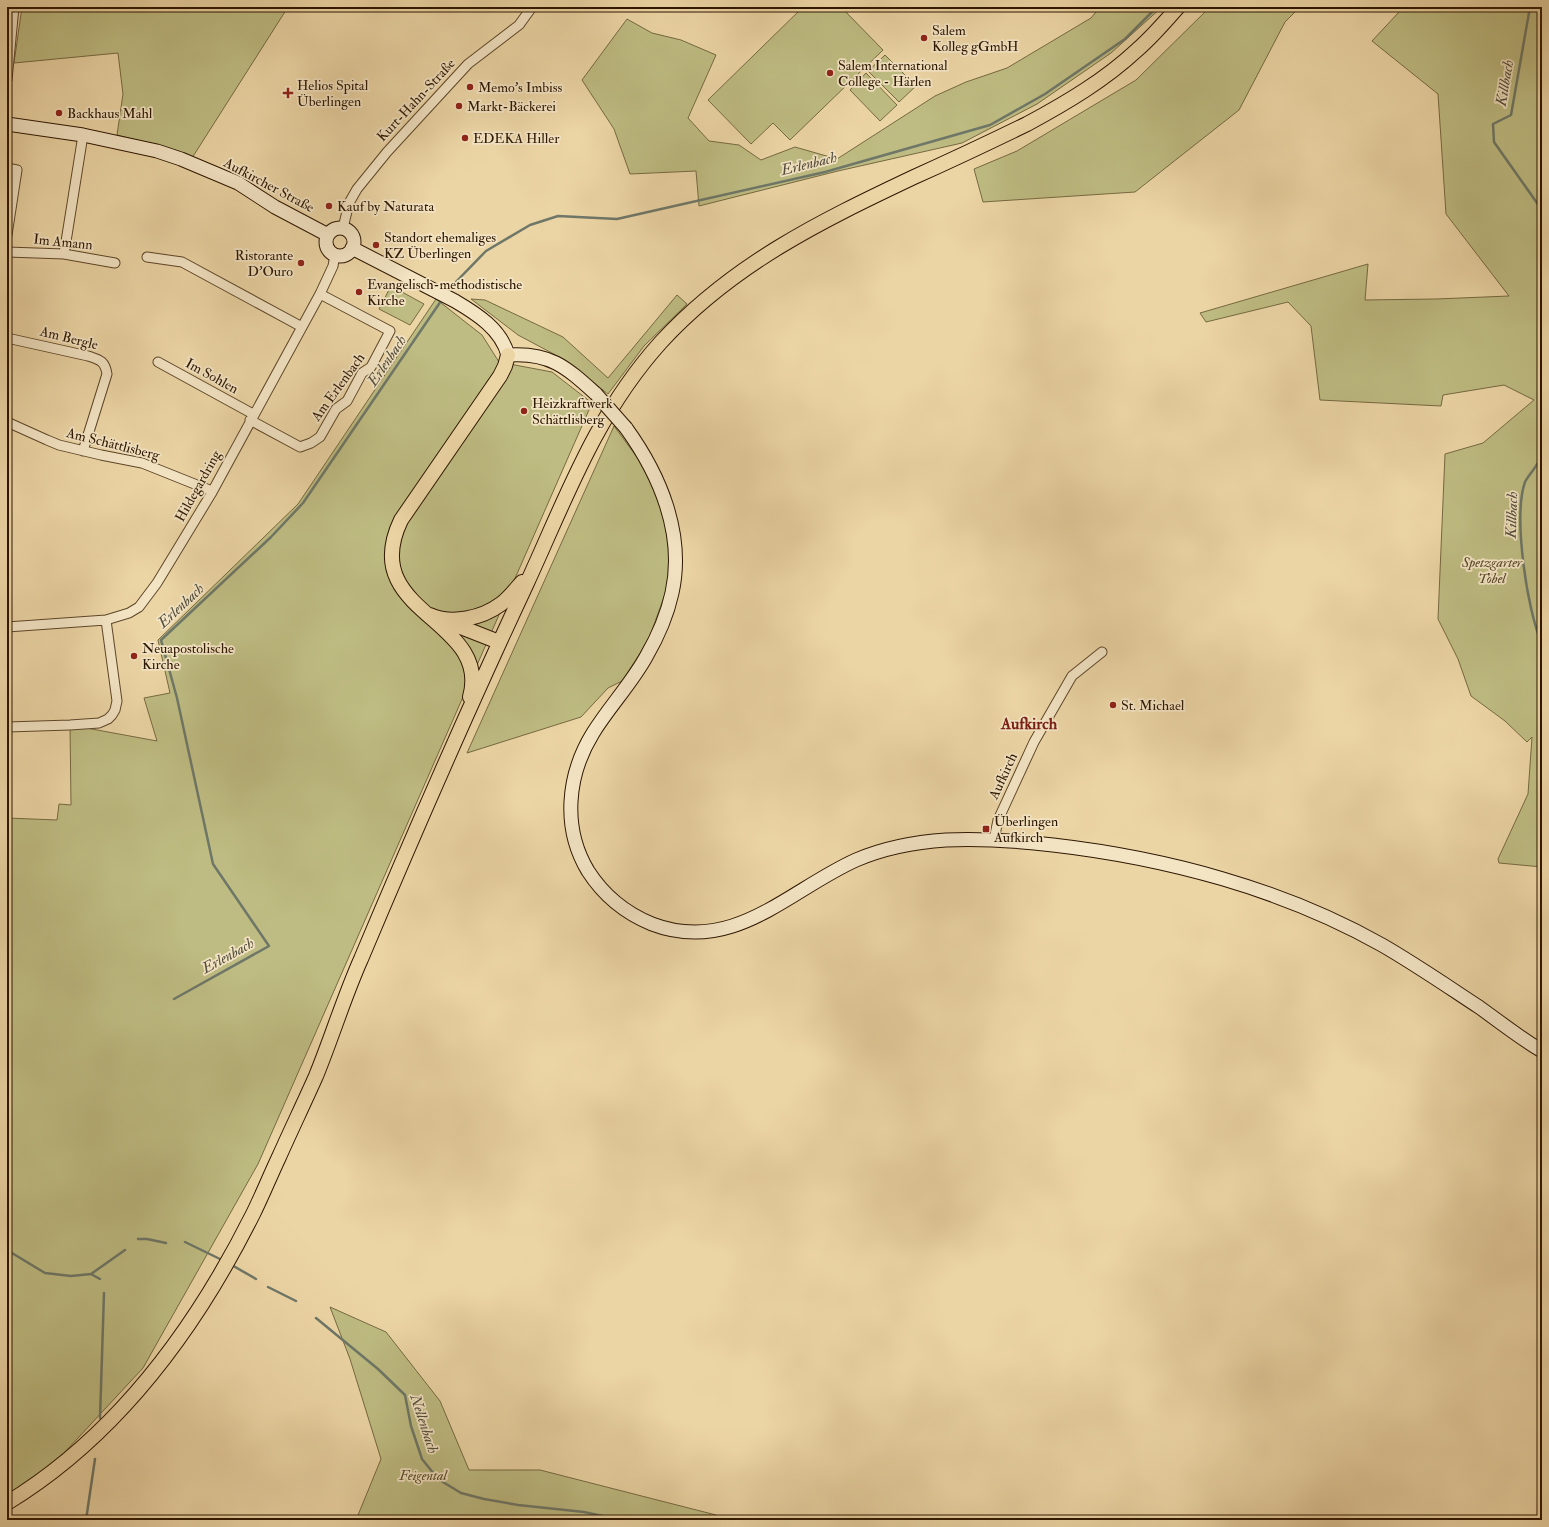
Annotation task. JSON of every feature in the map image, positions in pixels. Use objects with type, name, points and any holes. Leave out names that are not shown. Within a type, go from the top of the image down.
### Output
[{"type":"main road","points":[[7,1503],[39,1483],[62,1465],[100,1432],[118,1413],[152,1375],[167,1354],[230,1256],[254,1212],[316,1075],[358,966],[463,722],[587,450],[615,401],[646,360],[680,322],[744,269],[794,237],[873,196],[1028,124],[1063,104],[1112,71],[1138,50],[1178,7]]},
{"type":"main road","points":[[498,646],[437,620],[422,610],[406,595],[397,580],[392,554],[393,544],[398,528],[421,491],[500,376],[508,355]]},
{"type":"main road","points":[[437,620],[469,618],[491,610],[509,598],[535,566]]},
{"type":"main road","points":[[437,620],[465,652],[471,670],[471,692],[463,722]]},
{"type":"street","points":[[7,80],[12,7]]},
{"type":"street","name":"Kurt-Hahn-Straße","points":[[344,228],[349,203],[357,189],[382,157],[468,64],[519,25],[532,7]]},
{"type":"street","name":"Aufkircher Straße","points":[[7,124],[83,135],[157,151],[181,159],[238,183],[275,207],[328,235]]},
{"type":"street","points":[[64,254],[83,135]]},
{"type":"street","points":[[7,168],[17,170],[7,235]]},
{"type":"street","points":[[344,228],[350,232],[354,243],[352,248],[345,255],[335,255],[328,249],[326,240],[328,235],[336,229],[344,228]]},
{"type":"street","points":[[352,248],[437,291],[471,311],[492,327],[499,335],[508,355],[535,356],[553,361],[575,375],[596,394],[626,428],[646,456],[658,480],[674,539],[675,578],[671,597],[658,633],[645,659],[593,732],[579,759],[571,789],[570,816],[576,845],[587,869],[603,891],[625,910],[657,926],[681,932],[708,932],[746,922],[770,910],[831,873],[857,860],[889,848],[946,840],[994,840],[1088,849],[1161,864],[1239,884],[1304,906],[1377,943],[1412,963],[1542,1051]]},
{"type":"street","name":"Im Amann","points":[[7,252],[64,254],[116,263]]},
{"type":"street","name":"Hildegardring","points":[[7,627],[106,620],[129,613],[139,607],[178,549],[212,491],[251,417],[320,294],[333,266],[335,255]]},
{"type":"street","points":[[147,257],[182,262],[302,327]]},
{"type":"street","name":"Am Erlenbach","points":[[251,417],[300,447],[311,443],[320,437],[336,409],[347,401],[362,373],[372,367],[390,331],[320,294]]},
{"type":"street","name":"Am Bergle","points":[[7,338],[88,356],[104,364],[107,374],[83,451]]},
{"type":"street","name":"Im Sohlen","points":[[158,362],[251,417]]},
{"type":"street","name":"Am Schättlisberg","points":[[7,422],[46,440],[83,451],[142,463],[212,491]]},
{"type":"street","points":[[7,727],[87,724],[104,721],[112,715],[117,701],[106,620]]},
{"type":"street","name":"Aufkirch","points":[[994,840],[998,820],[1034,742],[1064,689],[1072,676],[1102,652]]},
{"type":"green space","points":[[22,7],[288,7],[192,158],[178,151],[117,135],[123,94],[118,53],[14,63]]},
{"type":"green space","points":[[803,7],[841,7],[883,50],[790,140],[773,123],[751,144],[708,100]]},
{"type":"green space","points":[[1100,7],[1162,7],[1111,53],[1037,104],[962,143],[838,171],[699,206],[696,171],[630,174],[614,129],[582,80],[627,19],[652,33],[681,40],[716,55],[688,118],[709,141],[739,145],[761,160],[795,147],[837,159],[935,96],[966,82],[1007,68],[1091,18]]},
{"type":"green space","points":[[1210,7],[1300,7],[1285,22],[1239,110],[1135,192],[983,202],[974,169],[1017,151],[1136,80]]},
{"type":"green space","name":"Spetzgarter Tobel","points":[[1407,7],[1542,7],[1542,867],[1499,863],[1498,859],[1528,794],[1532,737],[1527,742],[1505,721],[1471,696],[1458,659],[1438,619],[1445,454],[1483,443],[1534,400],[1504,385],[1443,395],[1441,406],[1320,400],[1311,326],[1288,302],[1206,322],[1200,313],[1368,264],[1365,300],[1509,296],[1446,214],[1438,94],[1372,41],[1400,11]]},
{"type":"green space","points":[[885,55],[916,86],[899,102],[868,71]]},
{"type":"green space","points":[[866,73],[897,105],[880,121],[850,90]]},
{"type":"green space","points":[[391,286],[424,304],[410,325],[379,309]]},
{"type":"green space","points":[[677,295],[687,304],[644,346],[608,394],[565,360],[518,335],[471,299],[485,300],[563,337],[608,378]]},
{"type":"green space","points":[[436,299],[482,335],[499,362],[552,372],[592,403],[258,1164],[143,1368],[64,1453],[22,1488],[7,1497],[7,818],[57,820],[59,804],[71,805],[70,725],[157,741],[144,698],[170,693],[158,640],[298,504]]},
{"type":"green space","points":[[614,426],[642,464],[656,492],[666,527],[670,554],[668,586],[648,641],[622,681],[608,688],[581,717],[467,753]]},
{"type":"green space","name":"Feigental","points":[[330,1307],[386,1332],[440,1401],[469,1470],[540,1470],[716,1515],[720,1520],[356,1520],[381,1459],[350,1359]]},
{"type":"waterway","name":"Erlenbach","points":[[450,288],[486,251],[530,225],[558,216],[617,219],[825,172],[990,125],[1045,94],[1125,39],[1157,7]]},
{"type":"waterway","name":"Killbach","points":[[1530,7],[1511,115],[1493,124],[1494,142],[1542,210]]},
{"type":"waterway","name":"Erlenbach","points":[[174,999],[269,946],[213,864],[177,698],[161,640],[271,537],[303,503],[441,301]]},
{"type":"waterway","name":"Killbach","points":[[1542,464],[1537,464],[1525,482],[1520,517],[1523,563],[1527,587],[1531,610],[1542,644]]},
{"type":"waterway","name":"Nellenbach","points":[[138,1239],[147,1239],[166,1243]]},
{"type":"waterway","name":"Nellenbach","points":[[185,1242],[222,1260]]},
{"type":"waterway","name":"Nellenbach","points":[[7,1250],[45,1273],[71,1276],[91,1274],[125,1250]]},
{"type":"waterway","name":"Nellenbach","points":[[230,1264],[256,1279]]},
{"type":"waterway","points":[[91,1274],[100,1279]]},
{"type":"waterway","name":"Nellenbach","points":[[268,1287],[296,1301]]},
{"type":"waterway","points":[[100,1418],[104,1293]]},
{"type":"waterway","name":"Nellenbach","points":[[316,1318],[378,1369],[405,1395],[411,1426],[422,1459],[438,1479],[461,1493],[484,1499],[518,1505],[584,1512],[621,1520]]},
{"type":"waterway","points":[[86,1520],[95,1459]]},
{"type":"place","name":"Salem Kolleg gGmbH","points":[[924,38]]},
{"type":"place","name":"Salem International College - Härlen","points":[[830,73]]},
{"type":"place","name":"Memo's Imbiss","points":[[470,87]]},
{"type":"place","name":"Helios Spital Überlingen","points":[[288,93]]},
{"type":"place","name":"Markt-Bäckerei","points":[[459,106]]},
{"type":"place","name":"Backhaus Mahl","points":[[59,113]]},
{"type":"place","name":"EDEKA Hiller","points":[[465,138]]},
{"type":"place","name":"Kauf by Naturata","points":[[329,206]]},
{"type":"place","name":"Standort ehemaliges KZ Überlingen","points":[[376,245]]},
{"type":"place","name":"Ristorante D'Ouro","points":[[301,263]]},
{"type":"place","name":"Evangelisch-methodistische Kirche","points":[[359,292]]},
{"type":"place","name":"Heizkraftwerk Schättlisberg","points":[[524,411]]},
{"type":"place","name":"Neuapostolische Kirche","points":[[134,656]]},
{"type":"place","name":"St. Michael","points":[[1113,705]]},
{"type":"place","name":"Überlingen Aufkirch","points":[[986,829]]},
{"type":"district","name":"Aufkirch","points":[[1029,724]]}]
